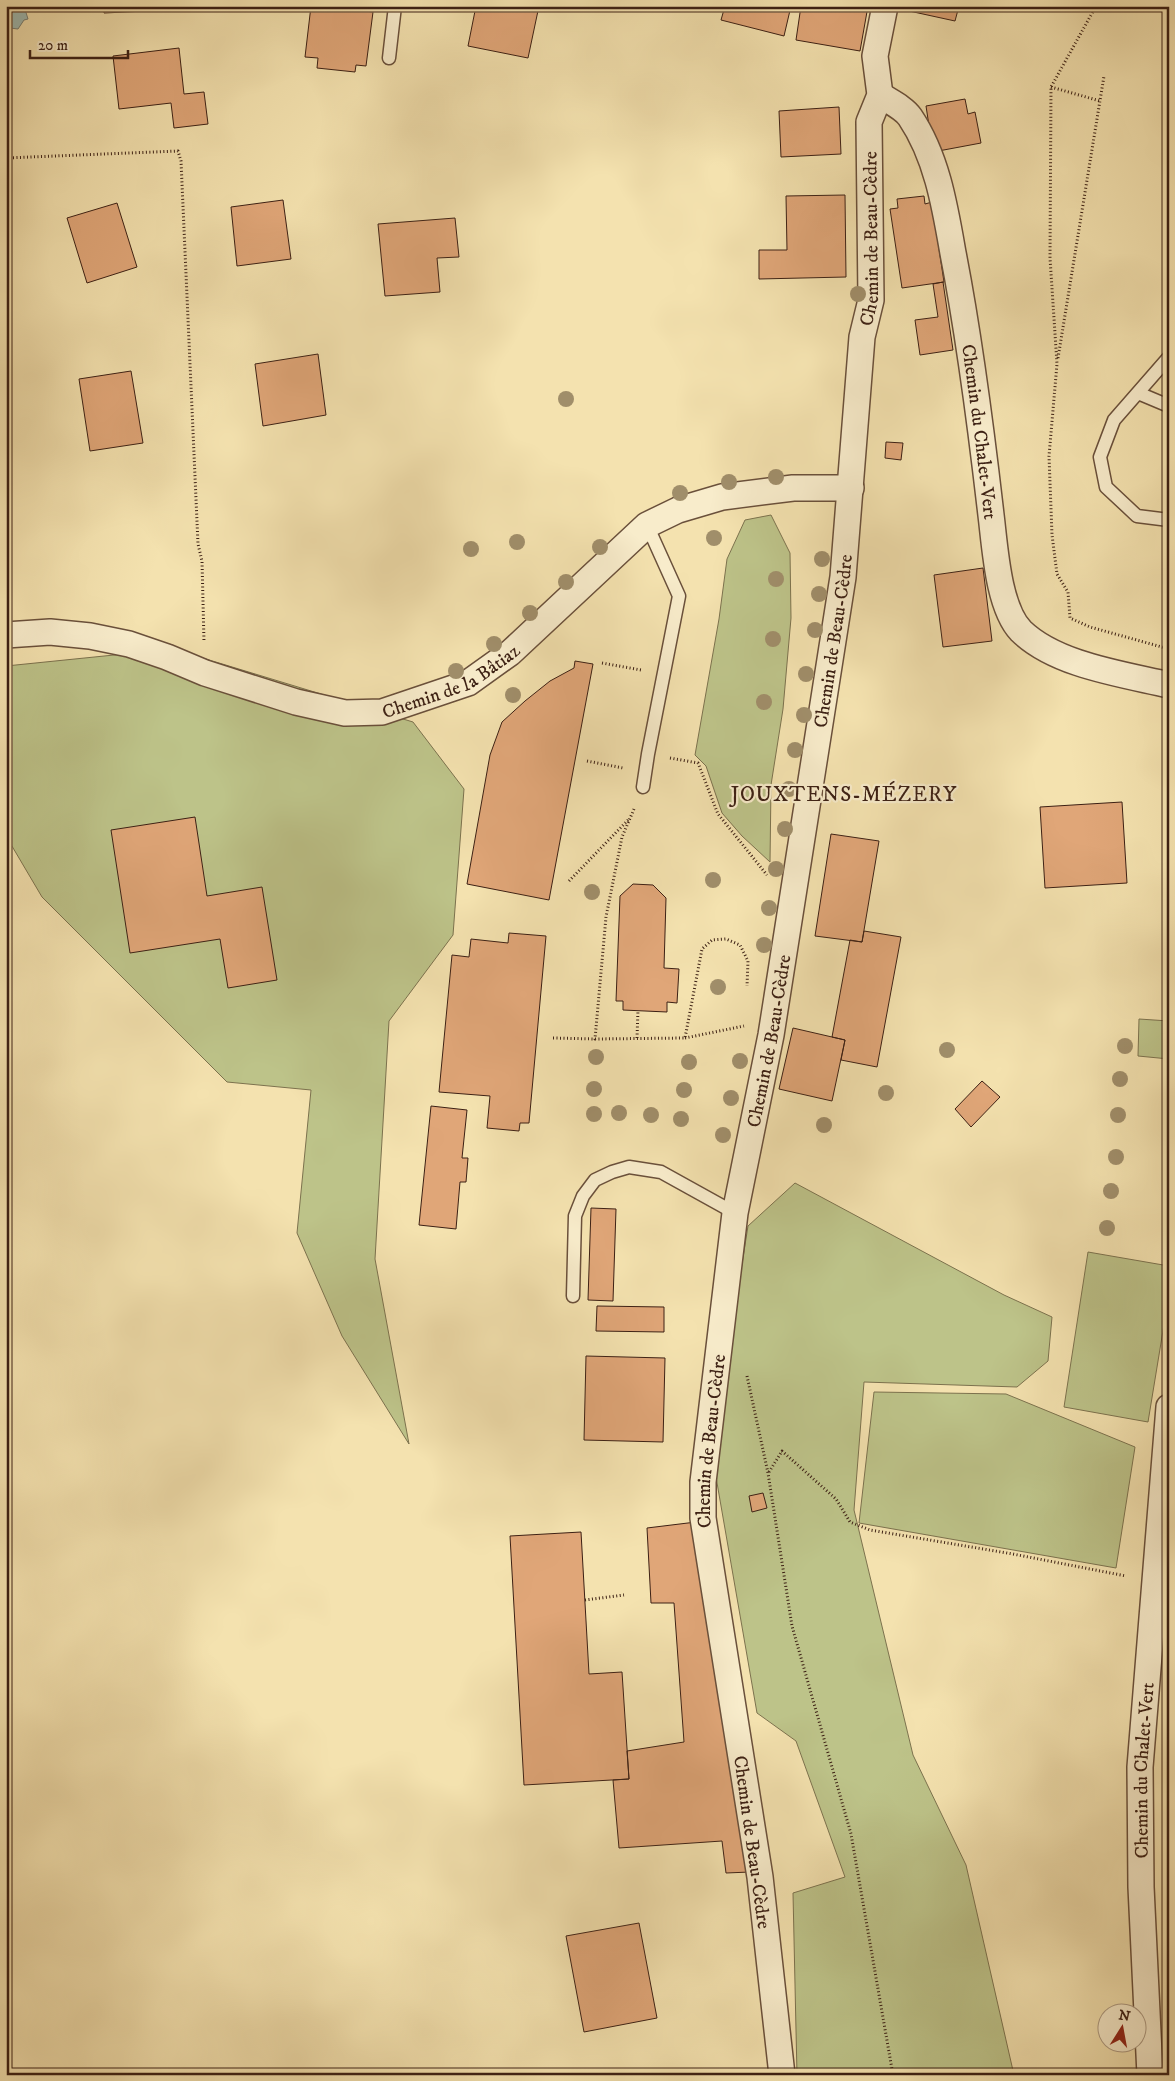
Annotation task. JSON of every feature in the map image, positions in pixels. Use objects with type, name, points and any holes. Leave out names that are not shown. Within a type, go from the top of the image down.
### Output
[{"type":"street","name":"Chemin de Beau-Cèdre","points":[[782,2075],[760,1877],[703,1518],[703,1482],[735,1213],[771,1035],[843,577],[862,337],[871,300],[869,122],[880,95],[875,56],[885,6]]},
{"type":"street","name":"Chemin du Chalet-Vert","points":[[880,95],[909,115],[923,140],[941,188],[960,287],[980,425],[999,581],[1010,611],[1021,630],[1048,650],[1084,666],[1169,685]]},
{"type":"street","name":"Chemin de la Bâtiaz","points":[[6,635],[50,632],[90,636],[129,644],[167,656],[205,673],[296,702],[345,713],[382,712],[468,683],[510,652],[647,525],[678,510],[722,497],[793,488],[851,488]]},
{"type":"street","name":"Chemin du Chalet-Vert","points":[[1150,2075],[1142,1886],[1140,1767],[1169,1407]]},
{"type":"lane","points":[[388,58],[395,6]]},
{"type":"lane","points":[[1169,357],[1114,420],[1100,457],[1106,487],[1137,516],[1169,520]]},
{"type":"lane","points":[[1138,394],[1169,406]]},
{"type":"lane","points":[[643,787],[679,596],[647,525]]},
{"type":"lane","points":[[573,1296],[575,1216],[583,1196],[595,1180],[612,1172],[630,1167],[661,1172],[735,1213]]},
{"type":"path","points":[[1057,364],[1050,258],[1051,87],[1096,6]]},
{"type":"path","points":[[1104,76],[1057,364],[1049,456],[1052,535],[1057,574],[1068,592],[1070,618],[1090,627],[1169,649]]},
{"type":"path","points":[[1051,87],[1100,101]]},
{"type":"path","points":[[6,158],[178,151],[181,160],[198,544],[202,561],[205,673]]},
{"type":"path","points":[[602,663],[664,674]]},
{"type":"path","points":[[648,754],[698,762],[718,814],[760,866]]},
{"type":"path","points":[[587,761],[645,772]]},
{"type":"path","points":[[595,1038],[606,918],[622,837],[643,787]]},
{"type":"path","points":[[569,881],[631,817]]},
{"type":"path","points":[[685,1038],[702,949],[712,940],[726,939],[740,945],[748,961],[746,989]]},
{"type":"path","points":[[637,1038],[638,1010]]},
{"type":"path","points":[[744,1026],[745,1017]]},
{"type":"path","points":[[553,1038],[685,1038],[744,1026],[771,1035]]},
{"type":"path","points":[[745,1366],[768,1473],[792,1626],[851,1834],[893,2075]]},
{"type":"path","points":[[768,1473],[782,1451],[836,1499],[850,1522],[870,1530],[1013,1554],[1154,1581]]},
{"type":"path","points":[[584,1600],[624,1595]]},
{"type":"green space","points":[[771,515],[790,553],[791,618],[783,709],[771,785],[770,862],[742,836],[722,813],[706,766],[695,755],[719,619],[727,559],[745,520]]},
{"type":"green space","points":[[173,649],[413,722],[464,789],[453,935],[389,1021],[375,1259],[409,1444],[342,1336],[297,1233],[311,1090],[227,1082],[42,897],[6,836],[6,666]]},
{"type":"green space","points":[[1139,1019],[1169,1021],[1169,1059],[1138,1056]]},
{"type":"green space","points":[[795,1183],[1004,1295],[1052,1317],[1048,1361],[1017,1387],[864,1382],[854,1510],[913,1755],[966,1865],[1014,2075],[797,2075],[793,1893],[845,1877],[796,1741],[757,1713],[712,1454],[748,1226]]},
{"type":"green space","points":[[1088,1252],[1169,1266],[1169,1294],[1148,1422],[1064,1407]]},
{"type":"green space","points":[[874,1392],[1006,1394],[1135,1447],[1116,1568],[859,1523]]},
{"type":"water","points":[[6,6],[24,6],[28,19],[24,20],[18,29],[10,28],[6,24]]},
{"type":"building","points":[[104,6],[166,6],[166,10],[104,13]]},
{"type":"building","points":[[311,6],[358,6],[357,10],[373,12],[366,66],[356,65],[355,72],[317,68],[318,58],[305,57]]},
{"type":"building","points":[[476,6],[539,6],[528,58],[468,46]]},
{"type":"building","points":[[725,6],[791,6],[784,36],[721,20]]},
{"type":"building","points":[[801,6],[868,6],[860,51],[796,40]]},
{"type":"building","points":[[901,6],[959,6],[955,21],[900,9]]},
{"type":"building","points":[[179,48],[184,94],[204,92],[208,124],[174,128],[171,103],[119,109],[113,56]]},
{"type":"building","points":[[965,99],[968,114],[975,112],[981,143],[933,152],[926,106]]},
{"type":"building","points":[[839,107],[841,154],[781,157],[779,111]]},
{"type":"building","points":[[845,195],[846,277],[759,279],[759,250],[787,250],[786,196]]},
{"type":"building","points":[[924,196],[925,204],[932,202],[944,282],[902,288],[890,209],[898,208],[897,199]]},
{"type":"building","points":[[283,200],[291,259],[237,266],[231,207]]},
{"type":"building","points":[[117,203],[137,267],[87,283],[67,218]]},
{"type":"building","points":[[455,218],[459,257],[437,258],[440,292],[385,296],[378,224]]},
{"type":"building","points":[[943,282],[953,350],[920,355],[915,320],[938,317],[933,284]]},
{"type":"building","points":[[318,354],[326,415],[263,426],[255,364]]},
{"type":"building","points":[[131,371],[143,443],[90,451],[79,379]]},
{"type":"building","points":[[886,442],[903,443],[901,460],[885,458]]},
{"type":"building","points":[[983,568],[992,641],[943,647],[934,575]]},
{"type":"building","points":[[575,661],[593,664],[549,900],[467,884],[490,755],[502,722],[550,681],[574,668]]},
{"type":"building","points":[[1122,802],[1127,883],[1045,888],[1040,807]]},
{"type":"building","points":[[195,817],[207,896],[262,887],[277,980],[228,988],[220,939],[130,953],[111,830]]},
{"type":"building","points":[[831,834],[879,841],[862,942],[815,936]]},
{"type":"building","points":[[633,884],[653,885],[666,898],[664,968],[679,969],[677,1003],[667,1002],[667,1012],[623,1010],[623,1001],[616,1001],[620,896]]},
{"type":"building","points":[[864,931],[901,937],[877,1067],[841,1060],[845,1040],[832,1037],[850,940],[862,942]]},
{"type":"building","points":[[509,933],[546,936],[529,1123],[520,1123],[519,1131],[487,1128],[490,1096],[439,1092],[452,955],[469,957],[471,939],[508,943]]},
{"type":"building","points":[[793,1028],[845,1040],[832,1101],[779,1089]]},
{"type":"building","points":[[982,1081],[1000,1097],[971,1127],[955,1109]]},
{"type":"building","points":[[431,1106],[467,1110],[462,1158],[468,1158],[466,1182],[460,1182],[456,1229],[419,1225]]},
{"type":"building","points":[[591,1208],[616,1209],[613,1301],[588,1300]]},
{"type":"building","points":[[597,1306],[664,1307],[664,1332],[596,1331]]},
{"type":"building","points":[[586,1356],[665,1358],[663,1442],[584,1440]]},
{"type":"building","points":[[763,1493],[767,1508],[752,1512],[749,1496]]},
{"type":"building","points":[[696,1522],[750,1872],[726,1873],[722,1841],[619,1848],[613,1780],[629,1779],[627,1751],[684,1742],[674,1603],[651,1603],[647,1528]]},
{"type":"building","points":[[581,1532],[589,1674],[622,1672],[629,1779],[524,1785],[510,1536]]},
{"type":"building","points":[[639,1923],[657,2018],[584,2032],[566,1936]]},
{"type":"district","name":"JOUXTENS-MÉZERY","points":[[844,794]]}]
